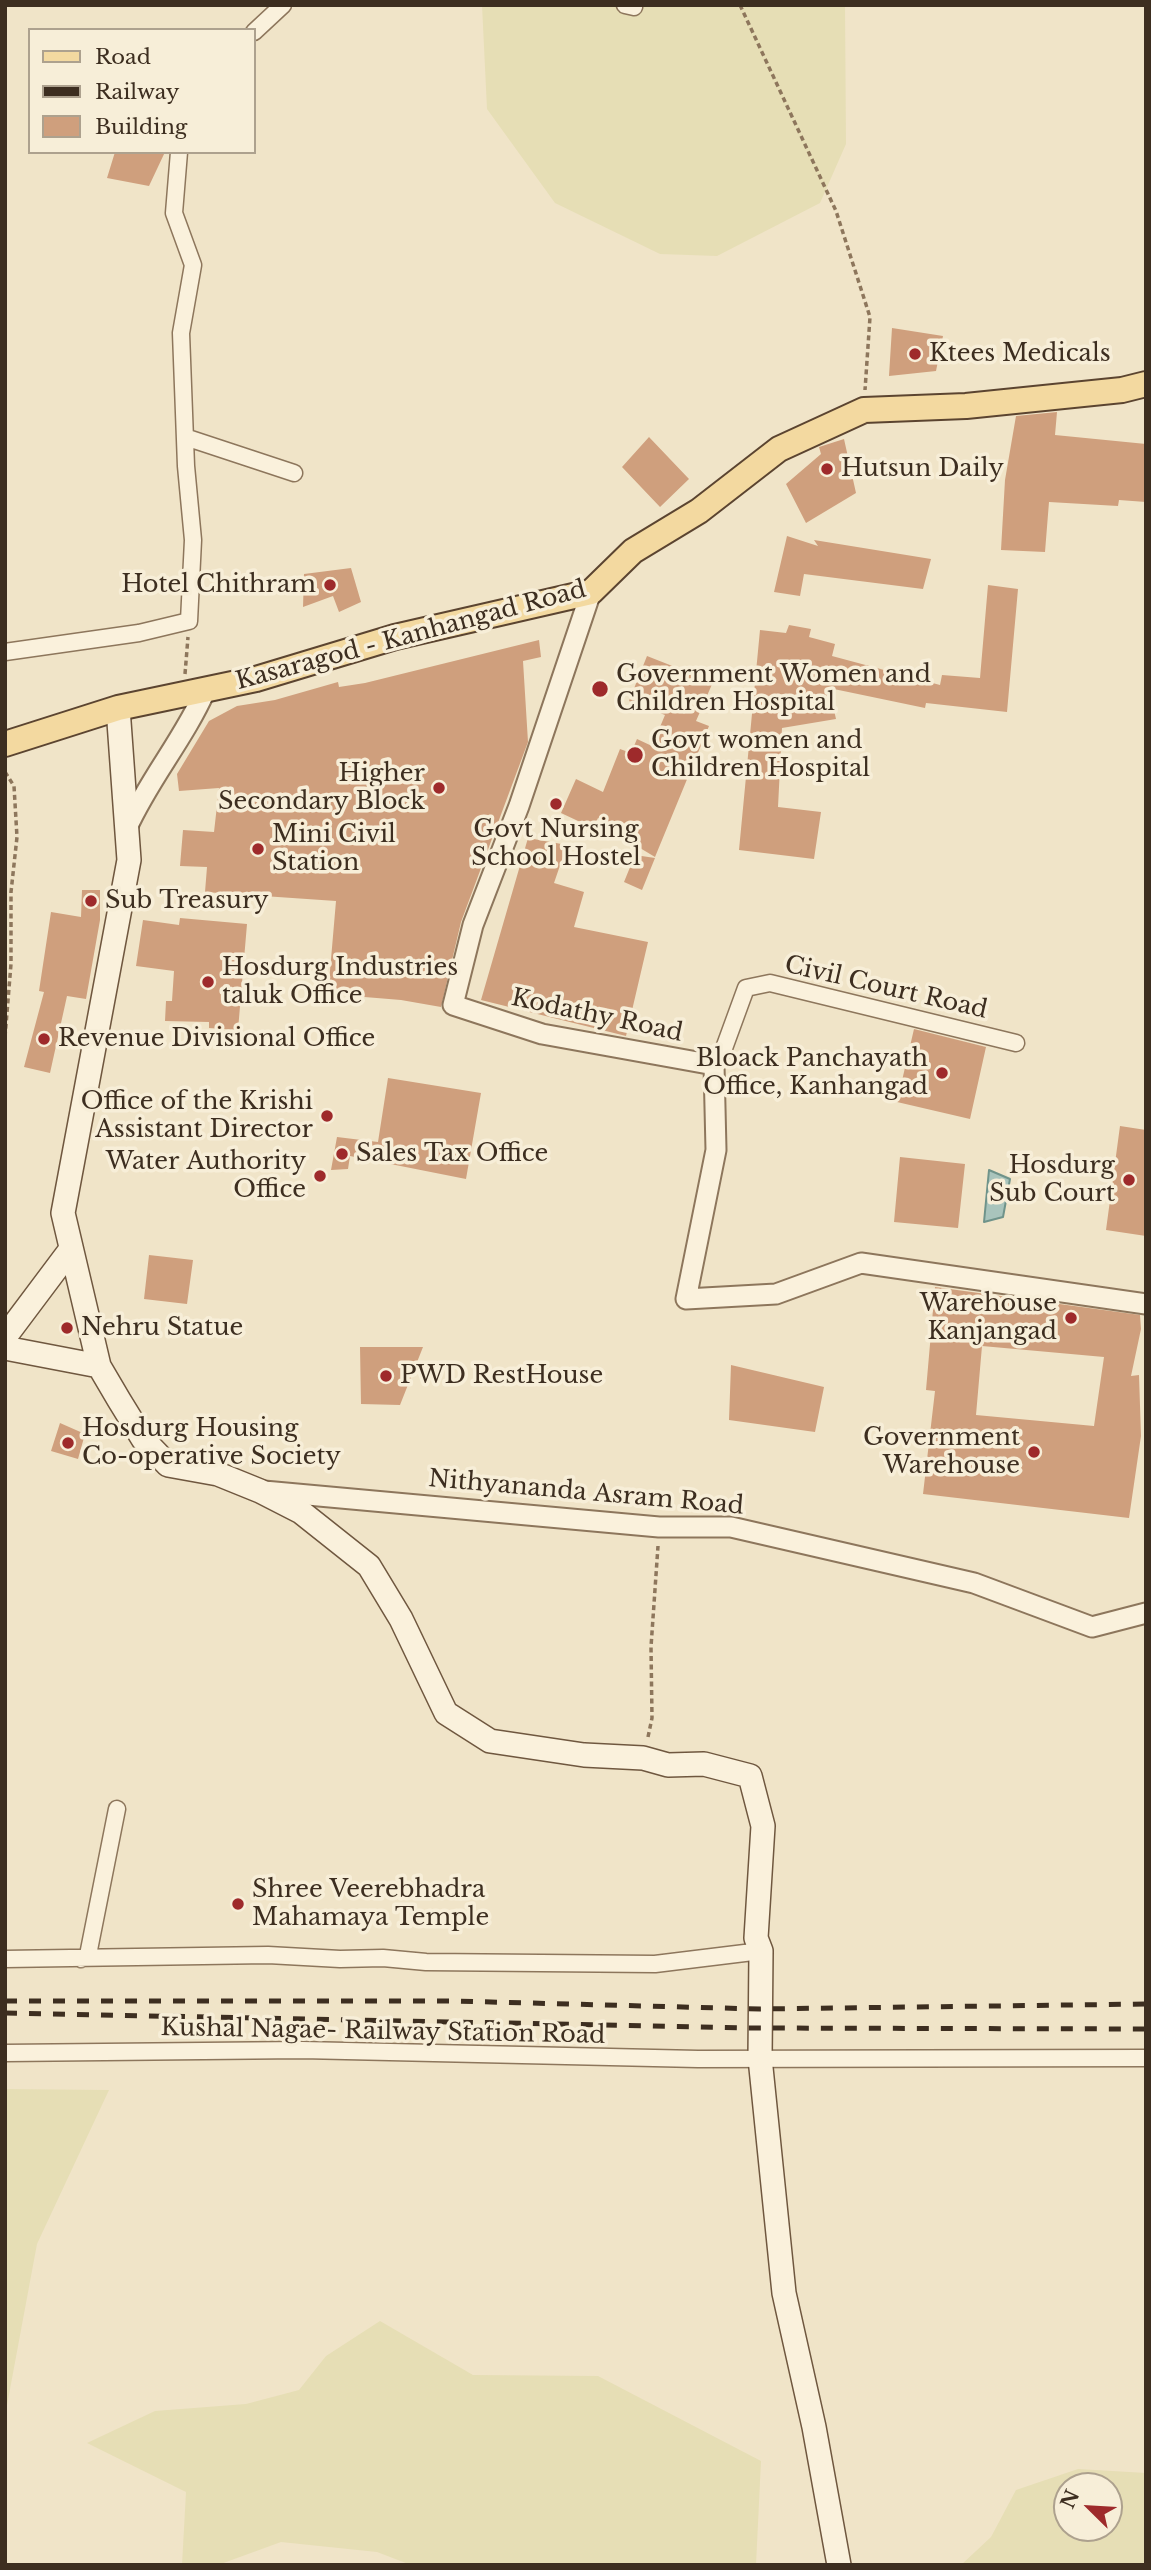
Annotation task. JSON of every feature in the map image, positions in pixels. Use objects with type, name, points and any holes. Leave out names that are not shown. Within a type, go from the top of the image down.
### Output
[{"type":"main road","name":"Kasaragod - Kanhangad Road","points":[[5,744],[118,708],[256,679],[395,637],[590,592],[633,551],[699,511],[779,449],[864,410],[966,406],[1122,390],[1146,384]]},
{"type":"main road","points":[[118,708],[129,860],[63,1213],[99,1366],[143,1439],[168,1465],[218,1474],[260,1491],[301,1512],[369,1566],[401,1619],[446,1713],[491,1741],[584,1755],[643,1758],[668,1765],[704,1764],[750,1776],[763,1826],[756,1938],[761,1951],[760,2058],[784,2293],[814,2427],[839,2565]]},
{"type":"main road","points":[[5,1337],[71,1249]]},
{"type":"main road","points":[[5,1348],[99,1366]]},
{"type":"street","points":[[256,30],[283,5]]},
{"type":"street","points":[[5,652],[139,633],[189,621],[193,540],[181,333],[193,265],[174,213],[178,154]]},
{"type":"street","points":[[185,437],[294,473]]},
{"type":"street","name":"Kodathy Road","points":[[590,592],[519,806],[474,925],[453,1005],[542,1034],[714,1065]]},
{"type":"street","points":[[127,828],[138,803],[192,720],[195,692]]},
{"type":"street","name":"Civil Court Road","points":[[714,1065],[723,1051],[746,988],[770,983],[1016,1042]]},
{"type":"street","points":[[714,1065],[716,1150],[686,1298],[776,1294],[861,1263],[1146,1304]]},
{"type":"street","name":"Nithyananda Asram Road","points":[[260,1491],[659,1527],[731,1527],[961,1580],[1092,1627],[1146,1612]]},
{"type":"street","points":[[81,1959],[88,1955],[117,1809]]},
{"type":"street","points":[[5,1959],[268,1955],[426,1962],[655,1964],[761,1951]]},
{"type":"street","name":"Kushal Nagae- Railway Station Road","points":[[5,2053],[302,2050],[571,2058],[1146,2058]]},
{"type":"path","points":[[740,5],[836,211],[870,317],[864,410]]},
{"type":"path","points":[[189,621],[195,692]]},
{"type":"path","points":[[5,772],[14,786],[17,837],[11,892],[11,964],[5,1037]]},
{"type":"path","points":[[643,1758],[652,1718],[652,1647],[659,1527]]},
{"type":"shaded area","points":[[482,5],[845,5],[846,144],[820,203],[717,256],[660,254],[555,203],[487,109]]},
{"type":"shaded area","points":[[5,2089],[109,2090],[37,2244],[5,2416]]},
{"type":"shaded area","points":[[380,2321],[473,2375],[598,2376],[761,2461],[756,2565],[411,2565],[377,2552],[281,2542],[218,2565],[182,2565],[186,2492],[87,2443],[155,2411],[246,2404],[299,2390],[326,2356]]},
{"type":"shaded area","points":[[1078,2469],[1146,2473],[1146,2565],[961,2565],[991,2537],[1016,2490],[1053,2477],[1053,2542],[1123,2542],[1123,2472],[1069,2472]]},
{"type":"water","points":[[989,1170],[1010,1179],[1003,1217],[984,1222]]},
{"type":"building","points":[[114,154],[164,154],[149,186],[107,178]]},
{"type":"building","name":"Ktees Medicals","points":[[892,328],[943,336],[936,371],[889,376]]},
{"type":"building","points":[[1057,412],[1055,435],[1146,444],[1146,502],[1119,500],[1118,506],[1049,502],[1045,552],[1001,550],[1005,480],[1016,416]]},
{"type":"building","points":[[649,437],[689,479],[660,507],[622,467]]},
{"type":"building","name":"Hutsun Daily","points":[[844,439],[856,493],[806,523],[786,484],[821,454],[819,447]]},
{"type":"building","points":[[787,536],[818,546],[814,540],[931,559],[923,589],[804,574],[800,596],[774,592]]},
{"type":"building","name":"Hotel Chithram","points":[[351,568],[361,602],[339,612],[333,596],[303,607],[304,574]]},
{"type":"building","points":[[988,585],[1018,589],[1007,712],[926,703],[925,708],[829,688],[836,719],[782,728],[778,807],[821,812],[814,859],[739,850],[760,630],[786,633],[789,625],[811,629],[809,637],[835,644],[832,656],[940,685],[942,675],[980,678]]},
{"type":"building","points":[[539,640],[541,657],[523,661],[528,742],[461,922],[441,1007],[401,1000],[328,994],[336,901],[205,892],[207,867],[180,866],[183,830],[214,832],[219,788],[179,791],[177,774],[209,721],[237,706],[275,700],[338,682],[339,687],[365,683]]},
{"type":"building","points":[[647,656],[713,682],[696,721],[709,726],[655,857],[630,842],[634,833],[598,818],[593,828],[561,813],[576,779],[603,792],[620,749],[631,753],[637,739],[652,746],[665,715],[629,701]]},
{"type":"building","points":[[528,838],[567,845],[554,883],[584,892],[574,927],[648,942],[626,1036],[481,1000]]},
{"type":"building","points":[[635,855],[655,858],[642,890],[624,882]]},
{"type":"building","points":[[82,890],[100,890],[100,920],[86,999],[67,996],[50,1073],[24,1067],[44,992],[39,991],[51,912],[81,917]]},
{"type":"building","name":"Hosdurg Industries taluk Office","points":[[180,918],[247,924],[238,1030],[209,1028],[209,1022],[165,1021],[166,1001],[172,1001],[174,971],[136,966],[143,920],[179,925]]},
{"type":"building","name":"Bloack Panchayath Office, Kanhangad","points":[[914,1029],[986,1047],[970,1119],[897,1102]]},
{"type":"building","points":[[388,1078],[481,1093],[466,1179],[350,1156],[348,1169],[331,1170],[337,1137],[378,1142]]},
{"type":"building","name":"Hosdurg Sub Court","points":[[1120,1126],[1146,1130],[1146,1236],[1106,1230]]},
{"type":"building","points":[[900,1157],[965,1164],[958,1228],[894,1222]]},
{"type":"building","points":[[149,1255],[193,1260],[187,1304],[144,1299]]},
{"type":"building","points":[[935,1287],[1140,1315],[1141,1329],[1131,1376],[1139,1375],[1141,1436],[1129,1518],[923,1494],[935,1391],[926,1390]],"holes":[[[982,1346],[1104,1357],[1094,1426],[976,1415]]]},
{"type":"building","name":"PWD RestHouse","points":[[360,1347],[423,1347],[400,1405],[361,1404]]},
{"type":"building","points":[[731,1365],[824,1387],[815,1432],[729,1420]]},
{"type":"building","name":"Hosdurg Housing Co-operative Society","points":[[60,1423],[85,1434],[78,1459],[51,1451]]},
{"type":"railway","points":[[5,2001],[452,2001],[760,2009],[1146,2004]]},
{"type":"railway","points":[[5,2013],[753,2028],[1146,2029]]},
{"type":"place","name":"Ktees Medicals","points":[[915,354]]},
{"type":"place","name":"Hutsun Daily","points":[[827,469]]},
{"type":"place","name":"Hotel Chithram","points":[[330,585]]},
{"type":"place","name":"Government Women and Children Hospital","points":[[600,689]]},
{"type":"place","name":"Govt women and Children Hospital","points":[[635,755]]},
{"type":"place","name":"Higher Secondary Block","points":[[439,788]]},
{"type":"place","name":"Govt Nursing School Hostel","points":[[556,804]]},
{"type":"place","name":"Mini Civil Station","points":[[258,849]]},
{"type":"place","name":"Sub Treasury","points":[[91,901]]},
{"type":"place","name":"Hosdurg Industries taluk Office","points":[[208,982]]},
{"type":"place","name":"Revenue Divisional Office","points":[[44,1039]]},
{"type":"place","name":"Bloack Panchayath Office, Kanhangad","points":[[942,1073]]},
{"type":"place","name":"Office of the Krishi Assistant Director","points":[[327,1116]]},
{"type":"place","name":"Sales Tax Office","points":[[342,1154]]},
{"type":"place","name":"Water Authority Office","points":[[320,1176]]},
{"type":"place","name":"Hosdurg Sub Court","points":[[1129,1180]]},
{"type":"place","name":"Warehouse Kanjangad","points":[[1071,1318]]},
{"type":"place","name":"Nehru Statue","points":[[67,1328]]},
{"type":"place","name":"PWD RestHouse","points":[[386,1376]]},
{"type":"place","name":"Hosdurg Housing Co-operative Society","points":[[68,1443]]},
{"type":"place","name":"Government Warehouse","points":[[1034,1452]]},
{"type":"place","name":"Shree Veerebhadra Mahamaya Temple","points":[[238,1904]]}]
